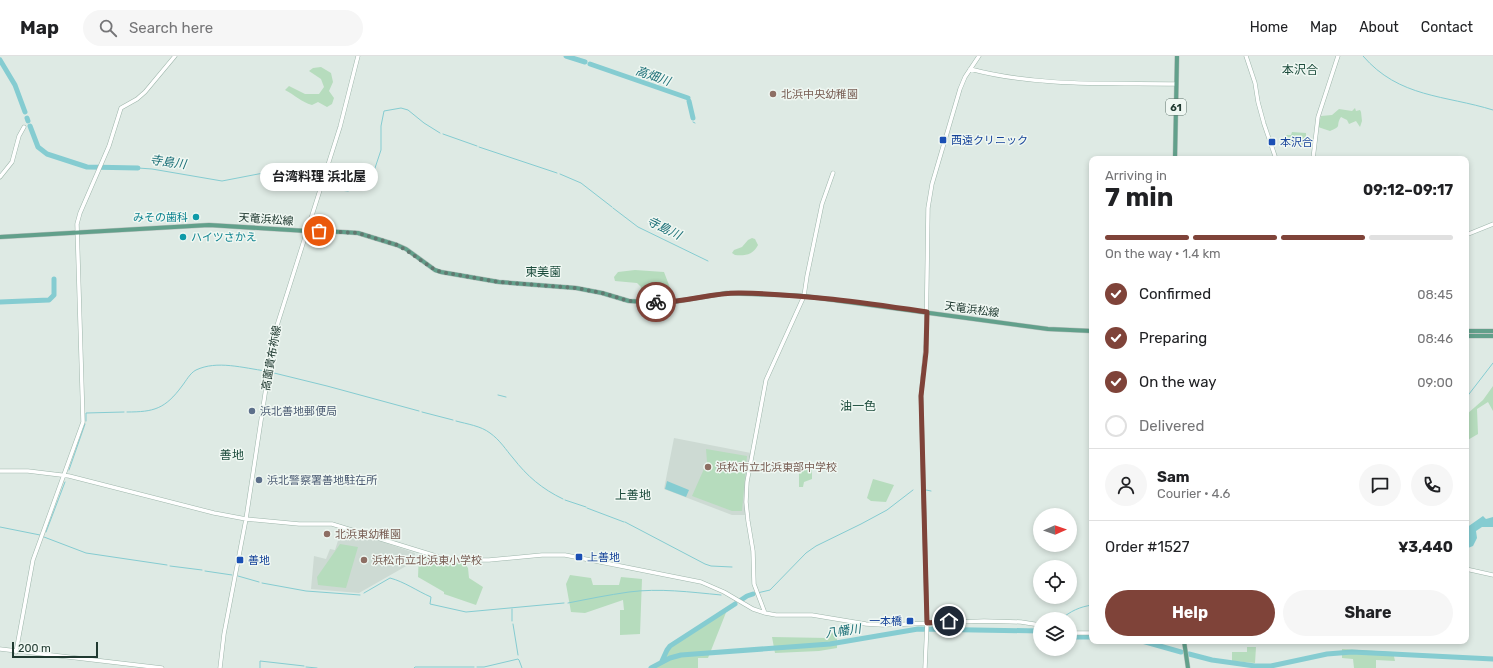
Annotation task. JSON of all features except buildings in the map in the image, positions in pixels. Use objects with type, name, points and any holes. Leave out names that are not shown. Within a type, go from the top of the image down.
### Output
[{"type":"main road","name":"61","points":[[1175,156],[1177,56]]},
{"type":"main road","name":"天竜浜松線","points":[[0,237],[209,225],[358,233],[402,248],[435,270],[441,272],[498,282],[583,289],[629,301],[667,303],[727,293],[804,296],[1048,329],[1089,331]]},
{"type":"main road","points":[[1469,331],[1493,331]]},
{"type":"main road","points":[[1469,336],[1493,336]]},
{"type":"main road","points":[[1184,644],[1188,668]]},
{"type":"street","points":[[16,652],[33,560],[84,418],[76,233],[80,215],[109,146],[121,108],[137,99],[145,92],[175,56]]},
{"type":"street","name":"高薗貴布祢線","points":[[220,668],[224,634],[246,519],[274,336],[340,127],[358,56]]},
{"type":"street","points":[[925,668],[927,624],[921,396],[926,352],[928,208],[930,193],[960,89],[970,69],[979,56]]},
{"type":"street","points":[[1246,56],[1255,83],[1264,124],[1275,156]]},
{"type":"street","points":[[1313,156],[1318,117],[1338,56]]},
{"type":"street","points":[[970,69],[1007,78],[1044,82],[1176,84]]},
{"type":"street","points":[[0,177],[11,163],[24,127]]},
{"type":"street","points":[[765,613],[754,584],[753,551],[746,502],[747,482],[766,380],[804,296],[822,204],[833,173]]},
{"type":"street","points":[[1469,234],[1493,224]]},
{"type":"street","points":[[0,471],[28,471],[64,475],[214,514],[246,519],[299,524],[332,524],[449,560],[489,560],[542,555],[565,555],[701,582],[724,592],[753,609],[776,615],[822,616],[866,624],[884,625],[984,620],[1033,624]]},
{"type":"street","points":[[1469,570],[1493,575]]},
{"type":"street","points":[[1077,633],[1089,633]]},
{"type":"street","points":[[0,649],[162,668]]},
{"type":"shaded area","name":"浜松市立北浜東部中学校","points":[[674,438],[751,453],[744,501],[746,515],[732,515],[664,489]]},
{"type":"shaded area","name":"浜松市立北浜東小学校","points":[[342,528],[415,553],[415,561],[359,593],[311,589],[314,556],[326,559],[330,549],[335,550]]},
{"type":"green space","points":[[321,67],[331,73],[333,82],[329,91],[334,98],[332,104],[327,107],[318,102],[312,105],[285,90],[289,86],[305,94],[319,94],[324,87],[321,79],[309,71],[313,68]]},
{"type":"green space","points":[[1355,108],[1356,111],[1360,110],[1361,112],[1362,121],[1360,127],[1356,121],[1349,124],[1347,120],[1341,117],[1338,127],[1330,131],[1318,127],[1321,116],[1332,115],[1339,109],[1352,111]]},
{"type":"green space","points":[[1292,132],[1306,133],[1306,145],[1287,144],[1286,135],[1291,135]]},
{"type":"green space","points":[[752,238],[755,239],[758,245],[754,251],[742,255],[735,255],[732,253],[734,250],[742,247]]},
{"type":"green space","points":[[635,270],[664,272],[672,293],[663,301],[639,299],[641,287],[637,283],[615,281],[614,277],[618,272]]},
{"type":"green space","points":[[1493,386],[1493,411],[1488,402],[1477,409],[1478,434],[1469,439],[1469,412],[1483,400]]},
{"type":"green space","points":[[706,449],[747,456],[742,511],[732,511],[692,496],[707,462]]},
{"type":"green space","points":[[799,469],[812,470],[812,479],[804,482],[803,487],[799,487]]},
{"type":"green space","points":[[873,479],[894,485],[886,502],[871,501],[867,498]]},
{"type":"green space","points":[[340,544],[358,547],[346,588],[318,585],[317,577]]},
{"type":"green space","points":[[419,554],[443,563],[464,563],[468,568],[469,578],[483,587],[476,605],[444,594],[444,592],[418,577]]},
{"type":"green space","points":[[570,575],[591,578],[593,585],[619,585],[621,577],[642,579],[640,634],[620,635],[620,610],[624,610],[623,600],[585,613],[571,612],[566,584]]},
{"type":"green space","points":[[727,610],[708,658],[698,658],[698,668],[654,668],[670,648]]},
{"type":"green space","points":[[837,632],[837,648],[819,651],[775,653],[772,637],[828,638],[829,633]]},
{"type":"green space","points":[[1247,647],[1256,647],[1255,663],[1232,661],[1232,652],[1247,652]]},
{"type":"green space","points":[[1342,649],[1393,652],[1395,661],[1376,660],[1376,668],[1354,668],[1353,659],[1342,658]]},
{"type":"water","points":[[667,481],[689,490],[686,497],[665,489]]},
{"type":"water","points":[[1483,516],[1486,519],[1493,517],[1493,527],[1482,527],[1476,531],[1477,538],[1473,546],[1469,548],[1469,526]]},
{"type":"waterway","name":"高畑川","points":[[566,56],[585,62]]},
{"type":"waterway","points":[[1363,56],[1377,70],[1407,88],[1493,110]]},
{"type":"waterway","name":"寺島川","points":[[0,60],[15,85],[25,112]]},
{"type":"waterway","name":"高畑川","points":[[590,64],[688,98]]},
{"type":"waterway","name":"高畑川","points":[[689,101],[693,118]]},
{"type":"waterway","name":"寺島川","points":[[324,182],[340,190],[348,191],[364,185],[372,177],[381,150],[381,126],[384,111],[401,108],[408,110],[424,123],[440,133]]},
{"type":"waterway","name":"寺島川","points":[[30,126],[38,147],[47,154],[87,167],[138,168]]},
{"type":"waterway","name":"寺島川","points":[[443,134],[477,146]]},
{"type":"waterway","name":"寺島川","points":[[479,147],[557,173]]},
{"type":"waterway","name":"寺島川","points":[[138,168],[222,181],[279,170],[289,171],[321,180]]},
{"type":"waterway","name":"寺島川","points":[[560,174],[581,183],[612,207]]},
{"type":"waterway","name":"寺島川","points":[[613,208],[638,227],[708,261]]},
{"type":"waterway","points":[[0,302],[49,300],[54,295],[54,279]]},
{"type":"waterway","points":[[1469,394],[1493,363]]},
{"type":"waterway","points":[[127,412],[145,411],[158,408],[176,394],[192,373],[204,367],[221,365],[266,371]]},
{"type":"waterway","points":[[270,372],[419,411]]},
{"type":"waterway","points":[[498,395],[506,397]]},
{"type":"waterway","points":[[86,421],[86,413],[124,412]]},
{"type":"waterway","points":[[422,412],[453,420]]},
{"type":"waterway","points":[[456,421],[478,427],[490,433],[500,442],[518,465],[529,476],[548,491],[563,499]]},
{"type":"waterway","points":[[69,470],[85,424]]},
{"type":"waterway","points":[[46,532],[65,482]]},
{"type":"waterway","points":[[753,594],[770,590],[806,553],[816,546],[887,510],[913,490]]},
{"type":"waterway","points":[[926,490],[931,491]]},
{"type":"waterway","points":[[565,500],[586,507]]},
{"type":"waterway","points":[[587,508],[624,522]]},
{"type":"waterway","points":[[625,522],[705,564],[711,566],[732,567]]},
{"type":"waterway","points":[[0,527],[40,535]]},
{"type":"waterway","points":[[44,537],[86,553],[167,565]]},
{"type":"waterway","points":[[170,566],[202,570]]},
{"type":"waterway","points":[[205,571],[232,575]]},
{"type":"waterway","points":[[238,576],[259,582]]},
{"type":"waterway","points":[[364,593],[390,578],[431,597],[430,604],[466,612],[564,603]]},
{"type":"waterway","points":[[262,583],[306,591],[360,595]]},
{"type":"waterway","points":[[568,603],[613,594],[652,590],[721,595]]},
{"type":"waterway","points":[[741,600],[753,594]]},
{"type":"waterway","points":[[662,661],[670,646],[735,604]]},
{"type":"waterway","points":[[1072,612],[1089,606]]},
{"type":"waterway","points":[[512,609],[512,621]]},
{"type":"waterway","points":[[513,624],[518,655]]},
{"type":"waterway","name":"八幡川","points":[[651,668],[670,658],[681,655],[830,644],[918,629],[1033,631]]},
{"type":"waterway","points":[[1077,637],[1089,637]]},
{"type":"waterway","points":[[1153,644],[1181,652]]},
{"type":"waterway","points":[[1189,654],[1212,660],[1255,666],[1271,666],[1327,654],[1352,652],[1493,659]]},
{"type":"waterway","points":[[477,667],[484,667],[518,659],[522,668]]},
{"type":"waterway","points":[[260,668],[260,661],[304,666]]},
{"type":"waterway","points":[[306,667],[317,668]]},
{"type":"waterway","points":[[414,668],[474,667]]},
{"type":"way so far","points":[[319,231],[358,233],[397,245],[435,270],[441,272],[498,282],[576,288],[602,293],[629,301],[656,302]]},
{"type":"place","name":"北浜中央幼稚園","points":[[773,94]]},
{"type":"place","name":"西遠クリニック","points":[[943,140]]},
{"type":"place","name":"本沢合","points":[[1272,142]]},
{"type":"place","name":"みその歯科","points":[[196,217]]},
{"type":"place","name":"台湾料理 浜北屋","points":[[319,231]]},
{"type":"place","name":"ハイツさかえ","points":[[183,237]]},
{"type":"place","name":"浜北善地郵便局","points":[[252,411]]},
{"type":"place","name":"浜松市立北浜東部中学校","points":[[708,467]]},
{"type":"place","name":"浜北警察署善地駐在所","points":[[259,480]]},
{"type":"place","name":"北浜東幼稚園","points":[[327,534]]},
{"type":"place","name":"上善地","points":[[579,557]]},
{"type":"place","name":"善地","points":[[240,560]]},
{"type":"place","name":"浜松市立北浜東小学校","points":[[364,560]]},
{"type":"place","name":"一本橋","points":[[910,621]]},
{"type":"district","name":"本沢合","points":[[1300,70]]},
{"type":"district","name":"東美薗","points":[[543,272]]},
{"type":"district","name":"油一色","points":[[858,406]]},
{"type":"district","name":"善地","points":[[232,455]]},
{"type":"district","name":"上善地","points":[[633,495]]},
{"type":"route","points":[[656,302],[667,303],[712,295],[741,293],[836,299],[927,312],[926,352],[921,396],[927,623],[949,621]]}]
